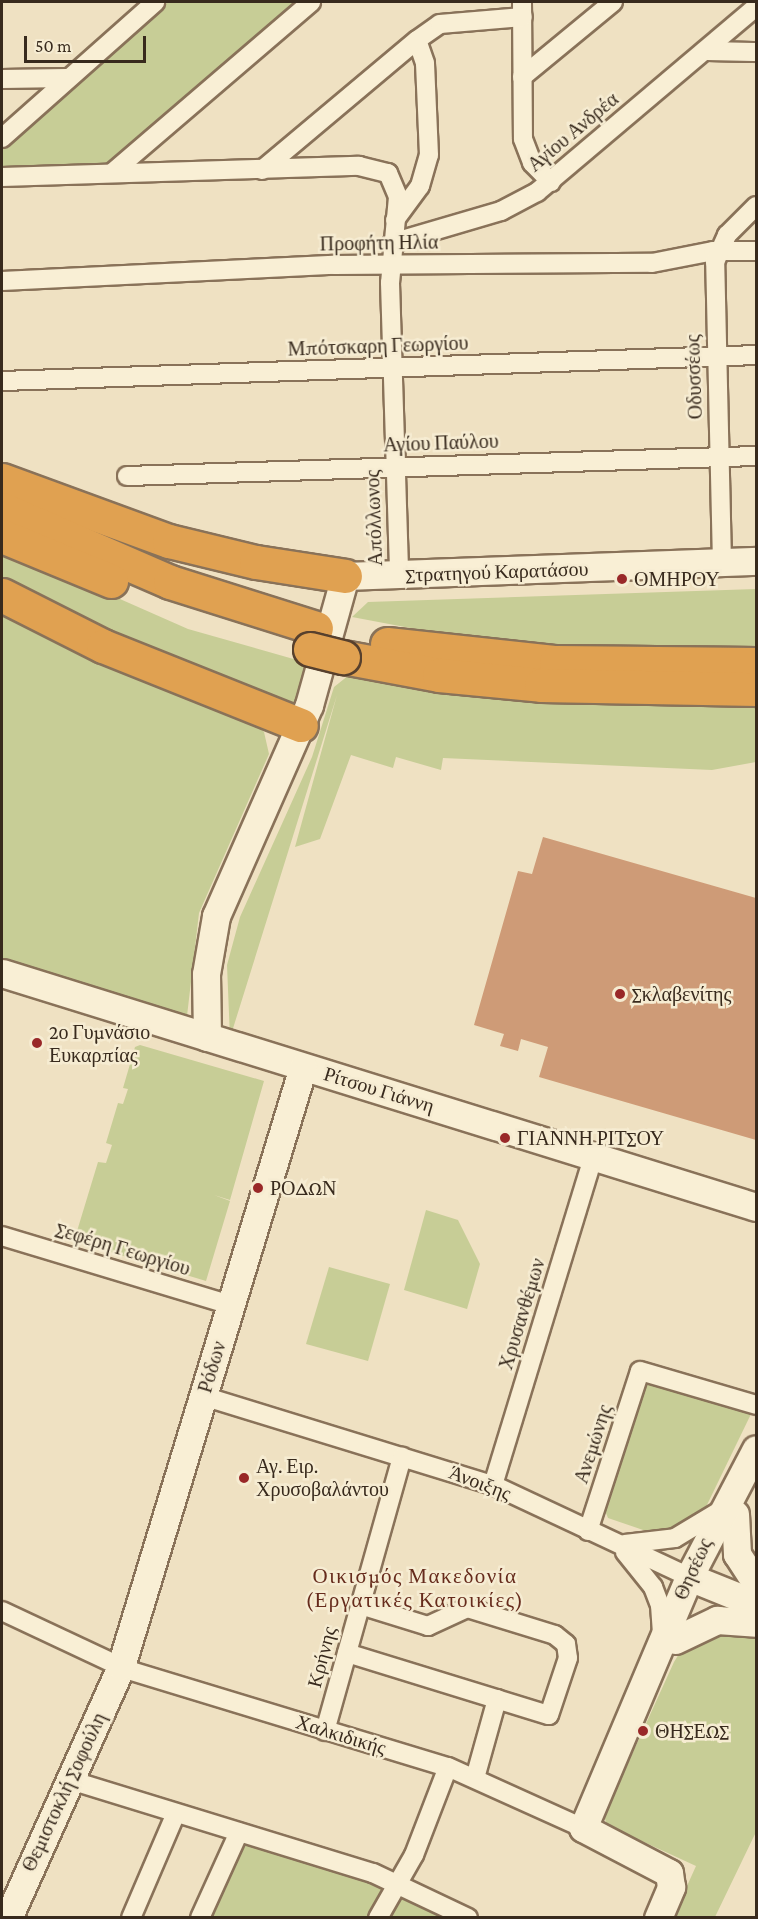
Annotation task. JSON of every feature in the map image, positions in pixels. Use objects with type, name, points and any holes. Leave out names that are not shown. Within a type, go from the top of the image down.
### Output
[{"type":"highway","points":[[2,480],[169,541],[256,562],[345,576]]},
{"type":"highway","points":[[2,509],[170,582],[313,639]]},
{"type":"highway","points":[[2,536],[146,596],[345,646],[439,675],[551,686],[756,688]]},
{"type":"highway","points":[[2,595],[103,646],[301,725]]},
{"type":"highway","points":[[345,646],[519,660],[756,664]]},
{"type":"highway","points":[[692,664],[756,657]]},
{"type":"street","points":[[2,138],[155,2]]},
{"type":"street","points":[[113,172],[311,2]]},
{"type":"street","points":[[522,77],[613,2]]},
{"type":"street","name":"Αγίου Ανδρέα","points":[[392,243],[501,211],[551,182],[756,7]]},
{"type":"street","points":[[2,177],[113,172],[262,170],[417,40],[441,24],[523,9],[522,77],[525,147],[532,163],[551,182]]},
{"type":"street","points":[[395,220],[420,186],[429,155],[425,63],[417,40]]},
{"type":"street","points":[[705,51],[756,51]]},
{"type":"street","points":[[2,79],[67,78]]},
{"type":"street","name":"Απόλλωνος","points":[[262,170],[363,166],[388,173],[397,193],[391,264],[399,576]]},
{"type":"street","points":[[717,251],[732,229],[756,206]]},
{"type":"street","name":"Προφήτη Ηλία","points":[[2,281],[391,264],[652,263],[717,251],[756,251]]},
{"type":"street","name":"Οδυσσέως","points":[[717,251],[715,356],[722,563]]},
{"type":"street","name":"Μπότσκαρη Γεωργίου","points":[[2,381],[756,355]]},
{"type":"street","name":"Αγίου Παύλου","points":[[127,476],[756,456]]},
{"type":"street","name":"Στρατηγού Καρατάσου","points":[[345,576],[399,576],[756,561]]},
{"type":"street","points":[[207,1037],[206,974],[216,916],[301,725],[345,576]]},
{"type":"street","name":"Ρίτσου Γιάννη","points":[[2,973],[756,1206]]},
{"type":"street","name":"Ρόδων","points":[[121,1666],[303,1067]]},
{"type":"street","name":"Χρυσανθέμων","points":[[493,1485],[594,1155]]},
{"type":"street","name":"Σεφέρη Γεωργίου","points":[[2,1236],[231,1305]]},
{"type":"street","name":"Ανεμώνης","points":[[588,1531],[640,1371],[756,1405]]},
{"type":"street","name":"Άνοιξης","points":[[203,1396],[493,1485],[588,1531],[754,1605]]},
{"type":"street","name":"Θησέως","points":[[583,1828],[642,1694],[756,1449]]},
{"type":"street","name":"Κρήνης","points":[[325,1731],[402,1457]]},
{"type":"street","name":"Θησέως","points":[[730,1508],[756,1459]]},
{"type":"street","points":[[730,1508],[737,1554],[754,1605],[668,1641],[653,1587],[615,1543],[648,1544],[675,1538],[730,1508]]},
{"type":"street","points":[[347,1653],[549,1715],[568,1658],[563,1641],[467,1608],[428,1626],[360,1605]]},
{"type":"street","name":"Χαλκιδικής","points":[[2,1611],[121,1666],[325,1731],[448,1767],[583,1828],[659,1866],[672,1879],[658,1917]]},
{"type":"street","name":"Θεμιστοκλή Σοφούλη","points":[[8,1917],[121,1666]]},
{"type":"street","points":[[475,1778],[497,1699]]},
{"type":"street","points":[[378,1917],[395,1883],[414,1855],[448,1767]]},
{"type":"street","points":[[70,1780],[395,1883],[468,1917]]},
{"type":"street","points":[[131,1917],[176,1813]]},
{"type":"street","points":[[200,1917],[239,1832]]},
{"type":"green space","points":[[168,2],[304,2],[110,166],[2,171],[2,149]]},
{"type":"green space","points":[[2,547],[188,629],[304,662],[308,684],[295,703],[260,700],[131,652],[2,580]]},
{"type":"green space","points":[[756,589],[756,649],[658,654],[442,634],[352,617],[368,602]]},
{"type":"green space","points":[[2,612],[257,724],[264,732],[269,754],[199,913],[187,1016],[2,958]]},
{"type":"green space","points":[[349,675],[476,697],[756,708],[756,762],[712,770],[443,758],[441,770],[396,757],[393,768],[351,755],[320,839],[295,847],[337,695],[230,1038],[227,965],[240,917],[312,757],[334,687]]},
{"type":"green space","points":[[140,1045],[264,1081],[230,1200],[214,1195],[230,1201],[206,1281],[74,1241],[98,1162],[106,1163],[112,1145],[106,1143],[118,1103],[123,1104],[128,1089],[123,1088],[135,1047]]},
{"type":"green space","points":[[426,1210],[458,1220],[480,1264],[467,1309],[404,1290]]},
{"type":"green space","points":[[329,1267],[390,1284],[368,1361],[306,1344]]},
{"type":"green space","points":[[646,1382],[751,1414],[705,1509],[677,1527],[649,1532],[608,1518],[604,1508]]},
{"type":"green space","points":[[723,1629],[756,1637],[756,1832],[715,1917],[673,1917],[696,1866],[607,1825],[604,1816],[682,1649]]},
{"type":"green space","points":[[239,1832],[395,1883],[378,1917],[200,1918]]},
{"type":"green space","points":[[394,1890],[454,1918],[382,1918]]},
{"type":"building","name":"Σκλαβενίτης","points":[[543,837],[756,898],[756,1140],[539,1077],[548,1047],[521,1039],[518,1051],[500,1046],[504,1034],[474,1025],[518,871],[532,874]]},
{"type":"place","name":"ΟΜΗΡΟΥ","points":[[622,579]]},
{"type":"place","name":"Σκλαβενίτης","points":[[620,994]]},
{"type":"place","name":"2ο Γυμνάσιο Ευκαρπίας","points":[[37,1043]]},
{"type":"place","name":"ΓΙΑΝΝΗ ΡΙΤΣΟΥ","points":[[505,1138]]},
{"type":"place","name":"ΡΟΔΩΝ","points":[[258,1188]]},
{"type":"place","name":"Αγ. Ειρ. Χρυσοβαλάντου","points":[[244,1478]]},
{"type":"place","name":"ΘΗΣΕΩΣ","points":[[643,1731]]},
{"type":"district","name":"Οικισμός Μακεδονία (Εργατικές Κατοικίες)","points":[[415,1588]]}]
